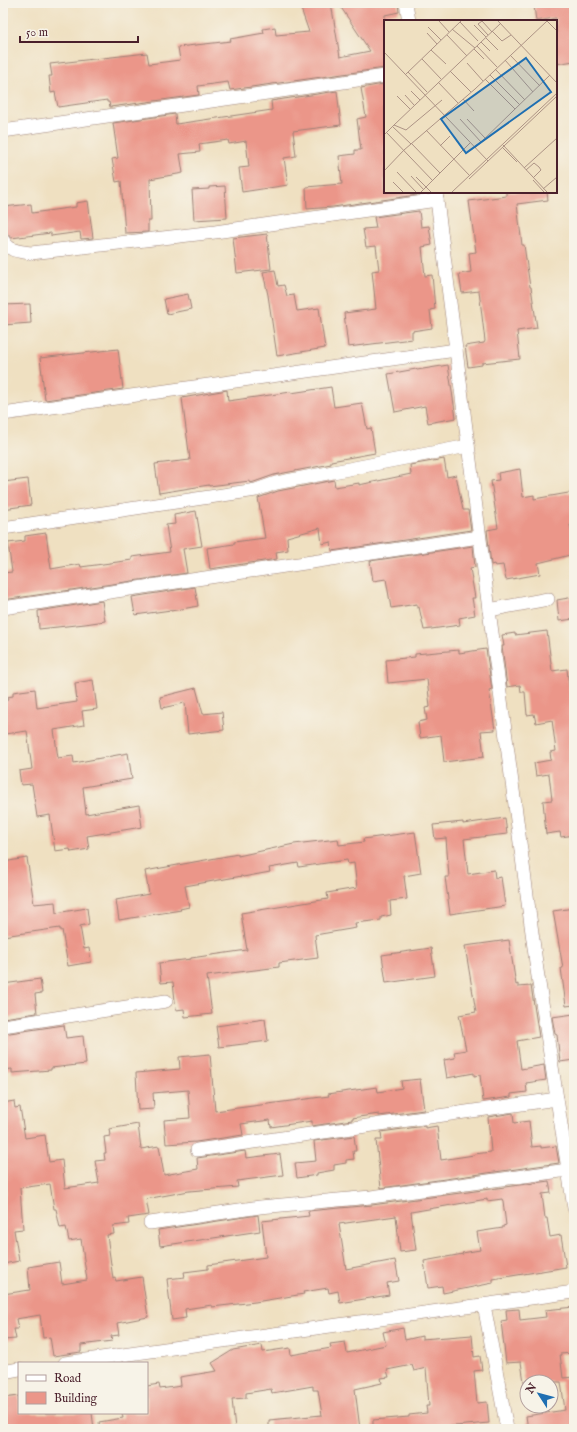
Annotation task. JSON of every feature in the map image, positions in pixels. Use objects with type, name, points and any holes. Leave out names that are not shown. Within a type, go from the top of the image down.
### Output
[{"type":"street","points":[[406,3],[409,20]]},
{"type":"street","points":[[3,131],[384,76]]},
{"type":"street","points":[[3,240],[7,247],[11,249],[31,253],[214,232],[436,196],[479,537],[537,970],[574,1208]]},
{"type":"street","points":[[3,414],[456,350]]},
{"type":"street","points":[[3,528],[256,490],[276,483],[468,446]]},
{"type":"street","points":[[3,608],[479,537]]},
{"type":"street","points":[[489,610],[548,599]]},
{"type":"street","points":[[3,1026],[166,1000]]},
{"type":"street","points":[[197,1150],[558,1099]]},
{"type":"street","points":[[150,1223],[260,1207],[371,1197],[568,1170]]},
{"type":"street","points":[[72,1362],[574,1292]]},
{"type":"street","points":[[484,1305],[507,1429]]},
{"type":"street","points":[[3,1372],[18,1369]]},
{"type":"building","points":[[299,3],[331,3],[340,57],[370,51],[338,3],[398,3],[399,12],[385,15],[384,68],[230,90],[228,82],[198,86],[199,95],[110,107],[107,100],[58,107],[55,92],[51,93],[49,76],[52,76],[50,64],[147,53],[149,64],[180,60],[178,47],[231,41],[230,39],[264,33],[263,29],[275,27],[276,35],[309,32]]},
{"type":"building","points":[[553,3],[574,3],[574,61],[557,64],[557,20],[556,18],[536,20],[534,6]]},
{"type":"building","points":[[383,84],[384,193],[417,193],[417,195],[333,207],[307,209],[306,187],[342,184],[339,156],[355,154],[355,150],[361,150],[357,119],[366,117],[361,88]]},
{"type":"building","points":[[337,91],[341,125],[293,131],[296,156],[284,158],[288,185],[242,192],[239,168],[249,167],[246,141],[229,144],[228,140],[199,144],[200,152],[180,154],[183,173],[150,179],[151,221],[148,221],[148,232],[125,233],[121,181],[116,182],[112,159],[118,158],[113,123],[175,114],[176,124],[272,110],[271,101]]},
{"type":"building","points":[[225,186],[227,218],[194,220],[192,190]]},
{"type":"building","points":[[506,193],[547,193],[548,200],[517,204],[522,245],[524,245],[537,328],[517,331],[520,359],[482,363],[482,365],[468,367],[465,346],[484,343],[485,341],[479,291],[462,293],[459,274],[471,272],[469,253],[476,252],[469,201],[506,196]]},
{"type":"building","points":[[88,201],[93,238],[81,239],[80,232],[51,236],[51,233],[11,238],[7,233],[3,232],[3,207],[31,204],[32,213],[76,207],[76,203]]},
{"type":"building","points":[[419,211],[421,227],[429,226],[432,245],[422,247],[425,276],[432,275],[435,309],[430,310],[432,328],[412,331],[412,339],[348,347],[344,313],[376,309],[372,271],[379,270],[376,246],[366,247],[363,229],[376,228],[374,217]]},
{"type":"building","points":[[267,234],[271,269],[237,273],[233,238]]},
{"type":"building","points":[[275,270],[278,286],[284,285],[287,296],[294,295],[297,311],[319,308],[325,348],[277,356],[263,272]]},
{"type":"building","points":[[188,294],[191,309],[167,314],[164,299]]},
{"type":"building","points":[[30,304],[31,323],[3,325],[3,305]]},
{"type":"building","points":[[118,349],[123,389],[45,400],[40,358]]},
{"type":"building","points":[[448,365],[456,418],[428,423],[425,406],[395,412],[388,374]]},
{"type":"building","points":[[331,387],[334,407],[362,403],[367,429],[371,428],[375,453],[331,461],[331,464],[274,475],[250,483],[250,481],[209,485],[159,493],[155,464],[190,460],[182,398],[227,390],[228,401]]},
{"type":"building","points":[[444,459],[447,477],[456,475],[463,510],[468,510],[471,530],[332,551],[331,542],[322,544],[320,528],[287,537],[288,550],[276,552],[277,559],[210,569],[207,548],[234,544],[234,542],[265,538],[258,498],[278,491],[334,480],[335,487],[359,483],[359,485],[411,474],[410,465]]},
{"type":"building","points":[[520,469],[523,497],[534,495],[534,499],[574,492],[574,524],[570,525],[574,542],[574,554],[538,563],[540,574],[506,580],[503,565],[491,565],[487,530],[498,528],[491,481],[499,480],[498,473]]},
{"type":"building","points":[[28,479],[31,505],[3,509],[3,482]]},
{"type":"building","points":[[196,511],[202,546],[183,549],[187,573],[3,600],[3,573],[12,572],[8,543],[25,541],[25,536],[46,533],[51,569],[80,564],[81,567],[132,560],[132,557],[170,552],[166,525],[175,524],[174,515]]},
{"type":"building","points":[[473,546],[475,567],[470,568],[475,598],[472,598],[475,615],[459,618],[460,625],[424,630],[417,604],[391,608],[386,579],[373,581],[370,561]]},
{"type":"building","points":[[195,587],[198,606],[135,615],[132,597]]},
{"type":"building","points":[[574,597],[574,619],[559,621],[557,600]]},
{"type":"building","points":[[102,601],[105,621],[39,629],[38,611]]},
{"type":"building","points":[[547,631],[552,671],[567,669],[570,694],[574,693],[574,835],[561,837],[560,832],[546,834],[543,801],[552,800],[549,774],[536,776],[534,763],[551,760],[550,752],[556,751],[552,720],[536,723],[534,714],[527,715],[525,692],[521,692],[520,685],[507,687],[502,646],[504,646],[502,635]]},
{"type":"building","points":[[486,649],[492,689],[489,690],[495,730],[481,731],[484,757],[444,762],[441,735],[420,738],[418,722],[427,720],[425,708],[430,707],[427,679],[388,683],[386,660],[415,657],[415,654],[459,650],[459,653]]},
{"type":"building","points":[[93,680],[97,709],[82,711],[84,725],[54,730],[58,758],[73,756],[74,763],[128,753],[132,779],[83,787],[86,814],[139,805],[142,827],[87,836],[89,849],[71,852],[70,849],[55,851],[50,815],[37,817],[32,784],[21,785],[19,771],[32,769],[27,731],[5,734],[3,723],[3,701],[8,700],[7,697],[13,696],[13,692],[35,689],[37,708],[77,702],[75,683]]},
{"type":"building","points":[[196,688],[203,714],[222,712],[224,730],[188,734],[185,703],[162,708],[160,697]]},
{"type":"building","points":[[505,818],[507,834],[464,839],[468,874],[494,870],[495,878],[501,877],[505,906],[450,914],[445,877],[449,877],[446,838],[435,839],[433,825],[463,822],[463,824]]},
{"type":"building","points":[[415,832],[421,873],[404,876],[407,899],[390,901],[391,915],[381,917],[381,920],[355,923],[356,928],[315,935],[318,958],[279,963],[279,967],[207,976],[212,1014],[185,1017],[184,1009],[176,1010],[173,982],[161,983],[159,963],[247,950],[241,913],[328,899],[327,893],[357,888],[354,863],[348,864],[347,860],[299,867],[298,863],[269,868],[270,872],[185,886],[189,907],[180,909],[181,910],[119,920],[116,900],[149,894],[145,871],[238,854],[238,856],[294,844],[338,839],[339,845],[364,842],[363,839]]},
{"type":"building","points":[[27,858],[34,904],[55,902],[56,913],[87,908],[89,924],[80,926],[84,949],[89,948],[91,962],[68,966],[62,930],[60,930],[60,928],[3,936],[3,862]]},
{"type":"building","points":[[574,908],[574,1005],[566,1006],[561,968],[563,968],[553,911]]},
{"type":"building","points":[[509,940],[516,985],[518,984],[518,987],[531,986],[539,1037],[517,1041],[521,1069],[544,1065],[546,1080],[526,1083],[527,1092],[511,1094],[511,1097],[483,1101],[480,1075],[474,1076],[474,1073],[447,1078],[444,1060],[455,1058],[454,1052],[466,1050],[459,1015],[476,1012],[465,946]]},
{"type":"building","points":[[431,948],[435,976],[386,983],[382,955]]},
{"type":"building","points":[[40,979],[42,993],[35,994],[37,1013],[3,1018],[3,984]]},
{"type":"building","points":[[574,1014],[574,1060],[560,1062],[557,1035],[555,1034],[552,1017]]},
{"type":"building","points":[[265,1019],[268,1041],[219,1047],[216,1026]]},
{"type":"building","points":[[64,1025],[66,1038],[83,1036],[86,1064],[51,1068],[51,1070],[12,1073],[12,1069],[3,1070],[3,1034]]},
{"type":"building","points":[[210,1054],[215,1111],[329,1096],[328,1094],[377,1087],[378,1092],[402,1088],[401,1081],[420,1079],[424,1110],[379,1116],[379,1114],[312,1126],[312,1121],[271,1127],[270,1120],[241,1124],[243,1135],[196,1142],[166,1144],[164,1120],[190,1118],[188,1090],[153,1093],[154,1109],[138,1110],[136,1073],[180,1069],[179,1057]]},
{"type":"building","points":[[14,1101],[15,1108],[20,1107],[25,1138],[45,1135],[49,1162],[62,1160],[65,1188],[99,1183],[95,1161],[105,1160],[104,1153],[106,1153],[104,1137],[110,1136],[109,1129],[138,1124],[141,1149],[159,1146],[164,1175],[198,1169],[197,1158],[245,1151],[246,1158],[280,1154],[283,1175],[237,1181],[238,1187],[189,1191],[146,1199],[149,1215],[128,1218],[129,1224],[113,1226],[114,1234],[107,1235],[113,1279],[115,1278],[116,1281],[142,1277],[148,1317],[117,1323],[119,1335],[111,1336],[112,1341],[81,1345],[81,1352],[53,1356],[50,1337],[43,1338],[40,1315],[16,1319],[18,1329],[14,1329],[16,1339],[3,1340],[3,1294],[30,1290],[28,1267],[59,1262],[62,1284],[87,1280],[81,1239],[69,1241],[66,1227],[60,1228],[56,1209],[54,1209],[50,1184],[20,1188],[23,1229],[14,1230],[19,1261],[3,1264],[3,1194],[6,1194],[3,1173],[3,1103]]},
{"type":"building","points":[[513,1113],[514,1123],[529,1121],[532,1147],[541,1146],[541,1148],[556,1146],[559,1163],[381,1188],[376,1140],[382,1140],[381,1132],[425,1126],[425,1128],[437,1126],[441,1160],[491,1152],[488,1117]]},
{"type":"building","points":[[354,1136],[356,1151],[353,1151],[354,1159],[346,1160],[346,1163],[334,1165],[334,1170],[317,1173],[317,1175],[297,1178],[295,1163],[316,1161],[314,1141]]},
{"type":"building","points":[[549,1181],[551,1193],[542,1194],[545,1218],[547,1218],[550,1237],[561,1235],[566,1267],[493,1279],[493,1283],[443,1293],[442,1286],[428,1288],[424,1261],[480,1250],[477,1232],[503,1228],[503,1226],[506,1225],[502,1199],[487,1201],[487,1199],[411,1212],[416,1250],[400,1252],[396,1216],[339,1224],[346,1269],[395,1260],[399,1281],[387,1283],[389,1295],[340,1303],[338,1291],[329,1293],[328,1288],[303,1292],[304,1294],[255,1302],[212,1307],[212,1305],[185,1309],[186,1318],[172,1320],[167,1279],[185,1277],[184,1272],[208,1269],[208,1265],[266,1257],[262,1221],[309,1216],[308,1211],[372,1205]]},
{"type":"building","points":[[258,1215],[260,1231],[160,1246],[158,1230]]},
{"type":"building","points":[[574,1307],[574,1353],[560,1354],[563,1378],[574,1377],[574,1429],[528,1429],[526,1416],[539,1414],[559,1414],[559,1411],[565,1410],[561,1382],[559,1382],[559,1374],[523,1374],[521,1362],[506,1363],[501,1321],[507,1320],[506,1310],[519,1309],[520,1320],[546,1317],[545,1310]]},
{"type":"building","points":[[403,1328],[405,1340],[422,1336],[422,1339],[472,1335],[474,1357],[480,1356],[482,1370],[474,1371],[477,1403],[487,1402],[489,1423],[443,1427],[443,1425],[406,1429],[373,1429],[373,1420],[409,1417],[409,1415],[427,1413],[426,1406],[429,1406],[426,1368],[414,1371],[412,1365],[387,1370],[389,1377],[381,1378],[382,1383],[355,1389],[360,1429],[269,1429],[269,1420],[322,1415],[318,1390],[313,1390],[313,1386],[272,1393],[271,1389],[246,1393],[246,1398],[232,1399],[235,1429],[100,1429],[99,1422],[123,1418],[122,1414],[148,1414],[148,1386],[159,1384],[160,1389],[181,1386],[180,1377],[217,1371],[212,1363],[233,1350],[262,1345],[263,1352],[290,1348],[291,1355],[331,1348],[330,1344],[345,1342],[347,1353],[386,1345],[383,1332]]},
{"type":"building","points":[[18,1396],[18,1414],[92,1414],[94,1429],[3,1429],[3,1398]]}]
